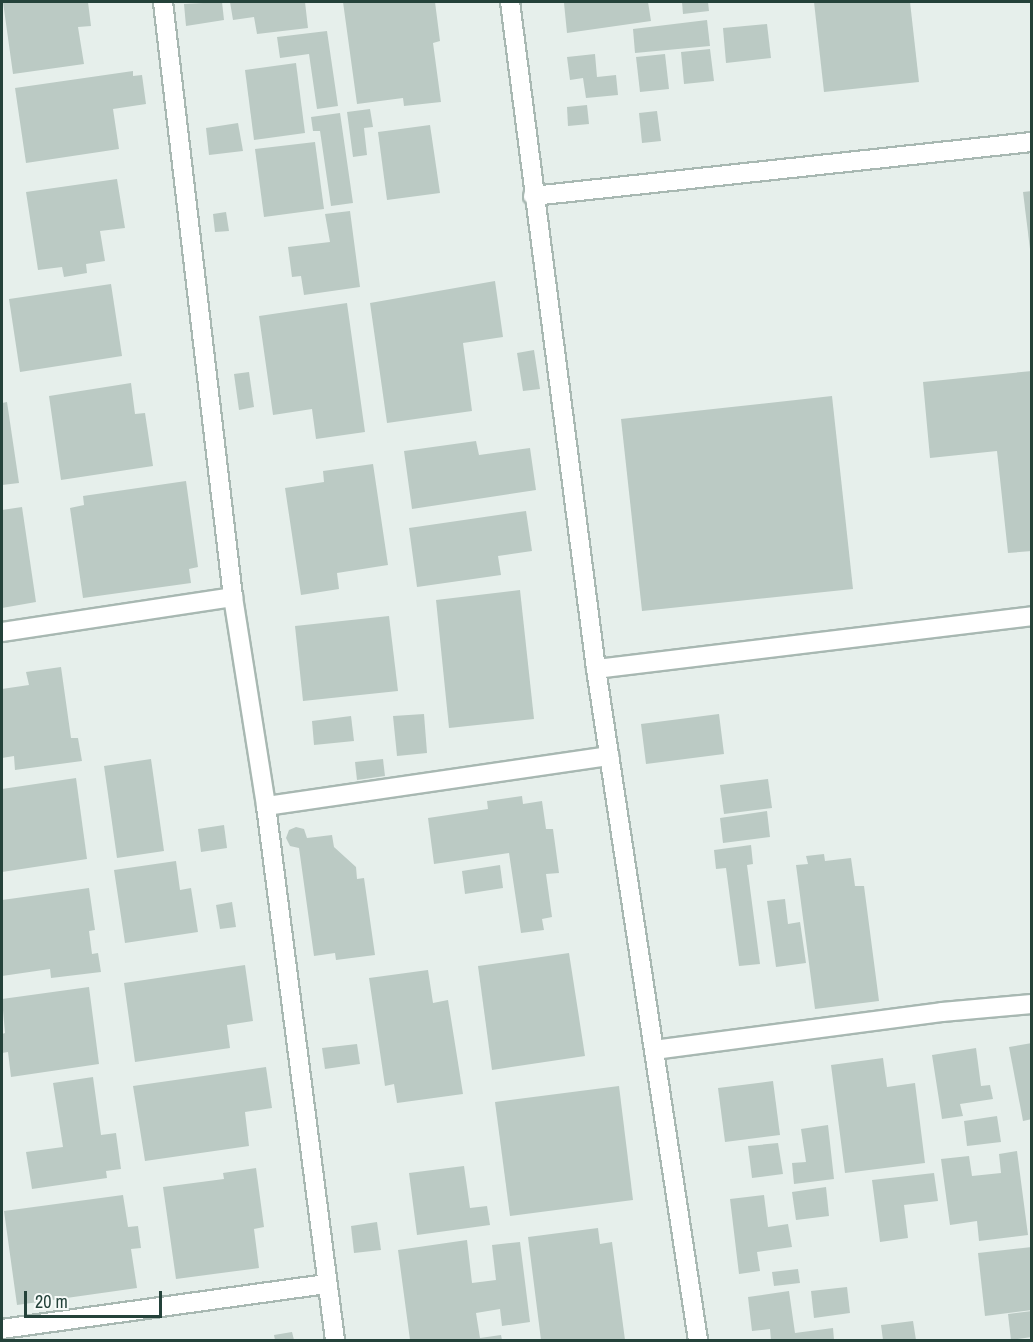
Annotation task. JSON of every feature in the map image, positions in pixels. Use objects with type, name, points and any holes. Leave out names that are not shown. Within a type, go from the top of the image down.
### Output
[{"type":"street","points":[[164,2],[233,597],[266,806],[335,1341]]},
{"type":"street","points":[[510,2],[533,196],[596,669],[698,1341]]},
{"type":"street","points":[[533,196],[1032,142]]},
{"type":"street","points":[[2,632],[233,597]]},
{"type":"street","points":[[596,669],[1032,616]]},
{"type":"street","points":[[266,806],[609,756]]},
{"type":"street","points":[[654,1050],[942,1012],[1032,1004]]},
{"type":"street","points":[[2,1329],[327,1284]]},
{"type":"building","points":[[3,2],[88,2],[91,26],[78,27],[84,64],[13,74]]},
{"type":"building","points":[[222,2],[224,20],[186,26],[184,4]]},
{"type":"building","points":[[230,2],[305,2],[308,28],[257,34],[254,17],[233,20]]},
{"type":"building","points":[[343,2],[435,2],[440,41],[433,43],[441,102],[404,106],[403,98],[357,104]]},
{"type":"building","points":[[648,2],[651,21],[567,33],[564,3]]},
{"type":"building","points":[[682,2],[708,2],[709,11],[683,14]]},
{"type":"building","points":[[814,2],[910,2],[919,82],[824,92]]},
{"type":"building","points":[[707,20],[710,46],[635,53],[633,29]]},
{"type":"building","points":[[767,24],[771,58],[726,63],[723,28]]},
{"type":"building","points":[[327,31],[338,106],[317,109],[309,54],[280,58],[277,37]]},
{"type":"building","points":[[710,49],[714,81],[684,84],[681,52]]},
{"type":"building","points":[[595,54],[597,77],[616,75],[618,95],[586,98],[583,78],[570,80],[567,57]]},
{"type":"building","points":[[665,54],[669,89],[640,92],[636,57]]},
{"type":"building","points":[[296,63],[305,133],[254,140],[245,70]]},
{"type":"building","points":[[133,71],[133,76],[142,75],[146,104],[113,109],[119,149],[26,163],[15,88]]},
{"type":"building","points":[[587,105],[589,124],[568,126],[567,107]]},
{"type":"building","points":[[370,109],[373,127],[364,128],[367,155],[353,157],[347,112]]},
{"type":"building","points":[[657,111],[661,141],[642,143],[639,113]]},
{"type":"building","points":[[340,113],[353,203],[331,206],[320,131],[313,131],[311,117]]},
{"type":"building","points":[[238,123],[243,151],[209,155],[206,128]]},
{"type":"building","points":[[430,125],[440,193],[387,200],[378,132]]},
{"type":"building","points":[[315,142],[324,209],[264,217],[255,149]]},
{"type":"building","points":[[117,179],[125,228],[100,231],[105,261],[86,264],[87,273],[64,277],[62,267],[38,270],[26,192]]},
{"type":"building","points":[[1032,191],[1032,249],[1030,249],[1023,192]]},
{"type":"building","points":[[350,211],[360,287],[304,295],[301,276],[292,277],[288,247],[330,242],[325,214]]},
{"type":"building","points":[[226,212],[229,231],[215,232],[213,214]]},
{"type":"building","points":[[495,281],[503,337],[463,343],[472,411],[387,423],[370,303]]},
{"type":"building","points":[[111,284],[122,356],[20,372],[9,299]]},
{"type":"building","points":[[347,303],[365,432],[316,439],[312,409],[273,415],[259,316]]},
{"type":"building","points":[[534,350],[540,389],[523,391],[517,353]]},
{"type":"building","points":[[1032,371],[1032,551],[1008,553],[997,451],[930,458],[923,382]]},
{"type":"building","points":[[249,372],[254,407],[239,410],[234,374]]},
{"type":"building","points":[[131,383],[135,414],[145,413],[153,466],[61,480],[49,396]]},
{"type":"building","points":[[832,396],[853,589],[642,611],[621,419]]},
{"type":"building","points":[[7,402],[19,483],[2,485],[2,403]]},
{"type":"building","points":[[476,441],[479,455],[530,448],[536,490],[412,509],[404,451]]},
{"type":"building","points":[[373,464],[388,565],[337,573],[339,589],[301,595],[285,488],[324,482],[323,471]]},
{"type":"building","points":[[186,481],[198,567],[189,569],[191,583],[83,598],[70,508],[84,505],[83,496]]},
{"type":"building","points":[[22,507],[36,602],[2,608],[2,510]]},
{"type":"building","points":[[526,511],[532,551],[498,556],[501,575],[417,587],[409,528]]},
{"type":"building","points":[[520,590],[534,719],[449,728],[436,600]]},
{"type":"building","points":[[389,616],[398,691],[303,701],[295,626]]},
{"type":"building","points":[[61,667],[71,738],[78,738],[82,761],[15,770],[14,756],[2,758],[2,689],[29,685],[26,672]]},
{"type":"building","points":[[424,714],[427,753],[397,756],[393,716]]},
{"type":"building","points":[[719,714],[724,754],[646,764],[641,724]]},
{"type":"building","points":[[351,716],[354,741],[314,745],[312,721]]},
{"type":"building","points":[[151,759],[164,851],[117,858],[104,766]]},
{"type":"building","points":[[383,759],[385,776],[357,780],[355,762]]},
{"type":"building","points":[[76,778],[87,859],[2,872],[2,789]]},
{"type":"building","points":[[768,779],[772,808],[724,814],[720,785]]},
{"type":"building","points":[[522,796],[523,804],[542,801],[546,829],[553,829],[559,873],[546,874],[552,917],[542,919],[544,930],[521,933],[509,853],[434,864],[428,818],[488,809],[487,801]]},
{"type":"building","points":[[767,811],[770,837],[723,843],[720,818]]},
{"type":"building","points":[[224,825],[227,848],[201,852],[198,829]]},
{"type":"building","points":[[296,827],[304,829],[307,838],[332,835],[334,847],[356,867],[357,879],[364,878],[375,955],[336,960],[335,953],[314,956],[299,848],[290,846],[286,838],[289,830]]},
{"type":"building","points":[[751,845],[753,864],[747,865],[760,964],[739,966],[726,868],[716,869],[714,850]]},
{"type":"building","points":[[824,854],[825,861],[851,858],[855,886],[864,886],[879,1001],[815,1009],[796,865],[808,864],[806,856]]},
{"type":"building","points":[[176,861],[180,890],[191,888],[198,932],[125,943],[114,870]]},
{"type":"building","points":[[500,865],[503,888],[465,894],[462,871]]},
{"type":"building","points":[[89,888],[95,930],[89,931],[92,954],[98,953],[101,972],[51,978],[50,969],[2,976],[2,900]]},
{"type":"building","points":[[785,899],[788,924],[800,922],[806,963],[776,967],[767,901]]},
{"type":"building","points":[[232,902],[236,927],[220,929],[216,905]]},
{"type":"building","points":[[569,953],[585,1056],[492,1070],[478,966]]},
{"type":"building","points":[[245,965],[253,1021],[227,1025],[230,1048],[135,1062],[124,983]]},
{"type":"building","points":[[428,970],[433,1003],[448,1000],[463,1094],[397,1103],[394,1084],[385,1086],[369,978]]},
{"type":"building","points":[[89,987],[99,1064],[11,1077],[8,1052],[2,1053],[2,1034],[5,1033],[2,999]]},
{"type":"building","points":[[1032,1043],[1032,1119],[1023,1121],[1009,1047]]},
{"type":"building","points":[[357,1044],[360,1064],[325,1069],[322,1048]]},
{"type":"building","points":[[976,1048],[981,1086],[990,1085],[993,1099],[960,1104],[963,1116],[942,1119],[932,1055]]},
{"type":"building","points":[[883,1058],[887,1087],[915,1083],[925,1163],[845,1173],[831,1065]]},
{"type":"building","points":[[266,1067],[272,1108],[245,1112],[249,1146],[145,1161],[133,1086]]},
{"type":"building","points":[[93,1077],[101,1135],[116,1133],[121,1169],[106,1171],[107,1178],[32,1189],[26,1152],[63,1147],[53,1083]]},
{"type":"building","points":[[773,1081],[780,1135],[725,1142],[718,1088]]},
{"type":"building","points":[[619,1086],[633,1200],[510,1216],[495,1102]]},
{"type":"building","points":[[997,1116],[1001,1142],[967,1146],[964,1121]]},
{"type":"building","points":[[828,1125],[834,1179],[794,1184],[792,1163],[806,1162],[801,1129]]},
{"type":"building","points":[[778,1143],[783,1174],[752,1178],[748,1146]]},
{"type":"building","points":[[1017,1151],[1028,1235],[979,1241],[977,1221],[950,1225],[941,1159],[969,1156],[972,1176],[1001,1173],[999,1154]]},
{"type":"building","points":[[464,1166],[470,1208],[487,1206],[490,1225],[417,1235],[409,1173]]},
{"type":"building","points":[[256,1168],[264,1227],[254,1229],[259,1268],[176,1279],[163,1187],[224,1179],[223,1173]]},
{"type":"building","points":[[934,1173],[938,1201],[904,1205],[908,1238],[880,1242],[872,1180]]},
{"type":"building","points":[[826,1187],[829,1216],[796,1220],[792,1192]]},
{"type":"building","points":[[123,1195],[128,1227],[138,1226],[141,1248],[131,1249],[137,1288],[17,1305],[4,1211]]},
{"type":"building","points":[[764,1195],[768,1227],[788,1224],[792,1247],[757,1252],[760,1271],[739,1274],[730,1199]]},
{"type":"building","points":[[377,1222],[381,1250],[354,1253],[351,1226]]},
{"type":"building","points":[[598,1228],[600,1244],[612,1242],[625,1340],[541,1340],[528,1237]]},
{"type":"building","points":[[467,1240],[472,1283],[496,1280],[492,1245],[520,1242],[530,1322],[502,1326],[500,1309],[476,1313],[480,1338],[501,1335],[502,1340],[410,1340],[398,1250]]},
{"type":"building","points":[[1032,1247],[1032,1310],[985,1316],[978,1253]]},
{"type":"building","points":[[798,1269],[800,1283],[774,1286],[772,1272]]},
{"type":"building","points":[[847,1287],[850,1313],[814,1318],[811,1291]]},
{"type":"building","points":[[789,1291],[795,1333],[833,1328],[834,1340],[771,1340],[770,1329],[752,1331],[748,1297]]},
{"type":"building","points":[[1032,1311],[1032,1337],[1011,1340],[1008,1314]]},
{"type":"building","points":[[913,1321],[916,1340],[883,1340],[881,1325]]},
{"type":"building","points":[[292,1332],[294,1340],[275,1340],[274,1335]]}]
